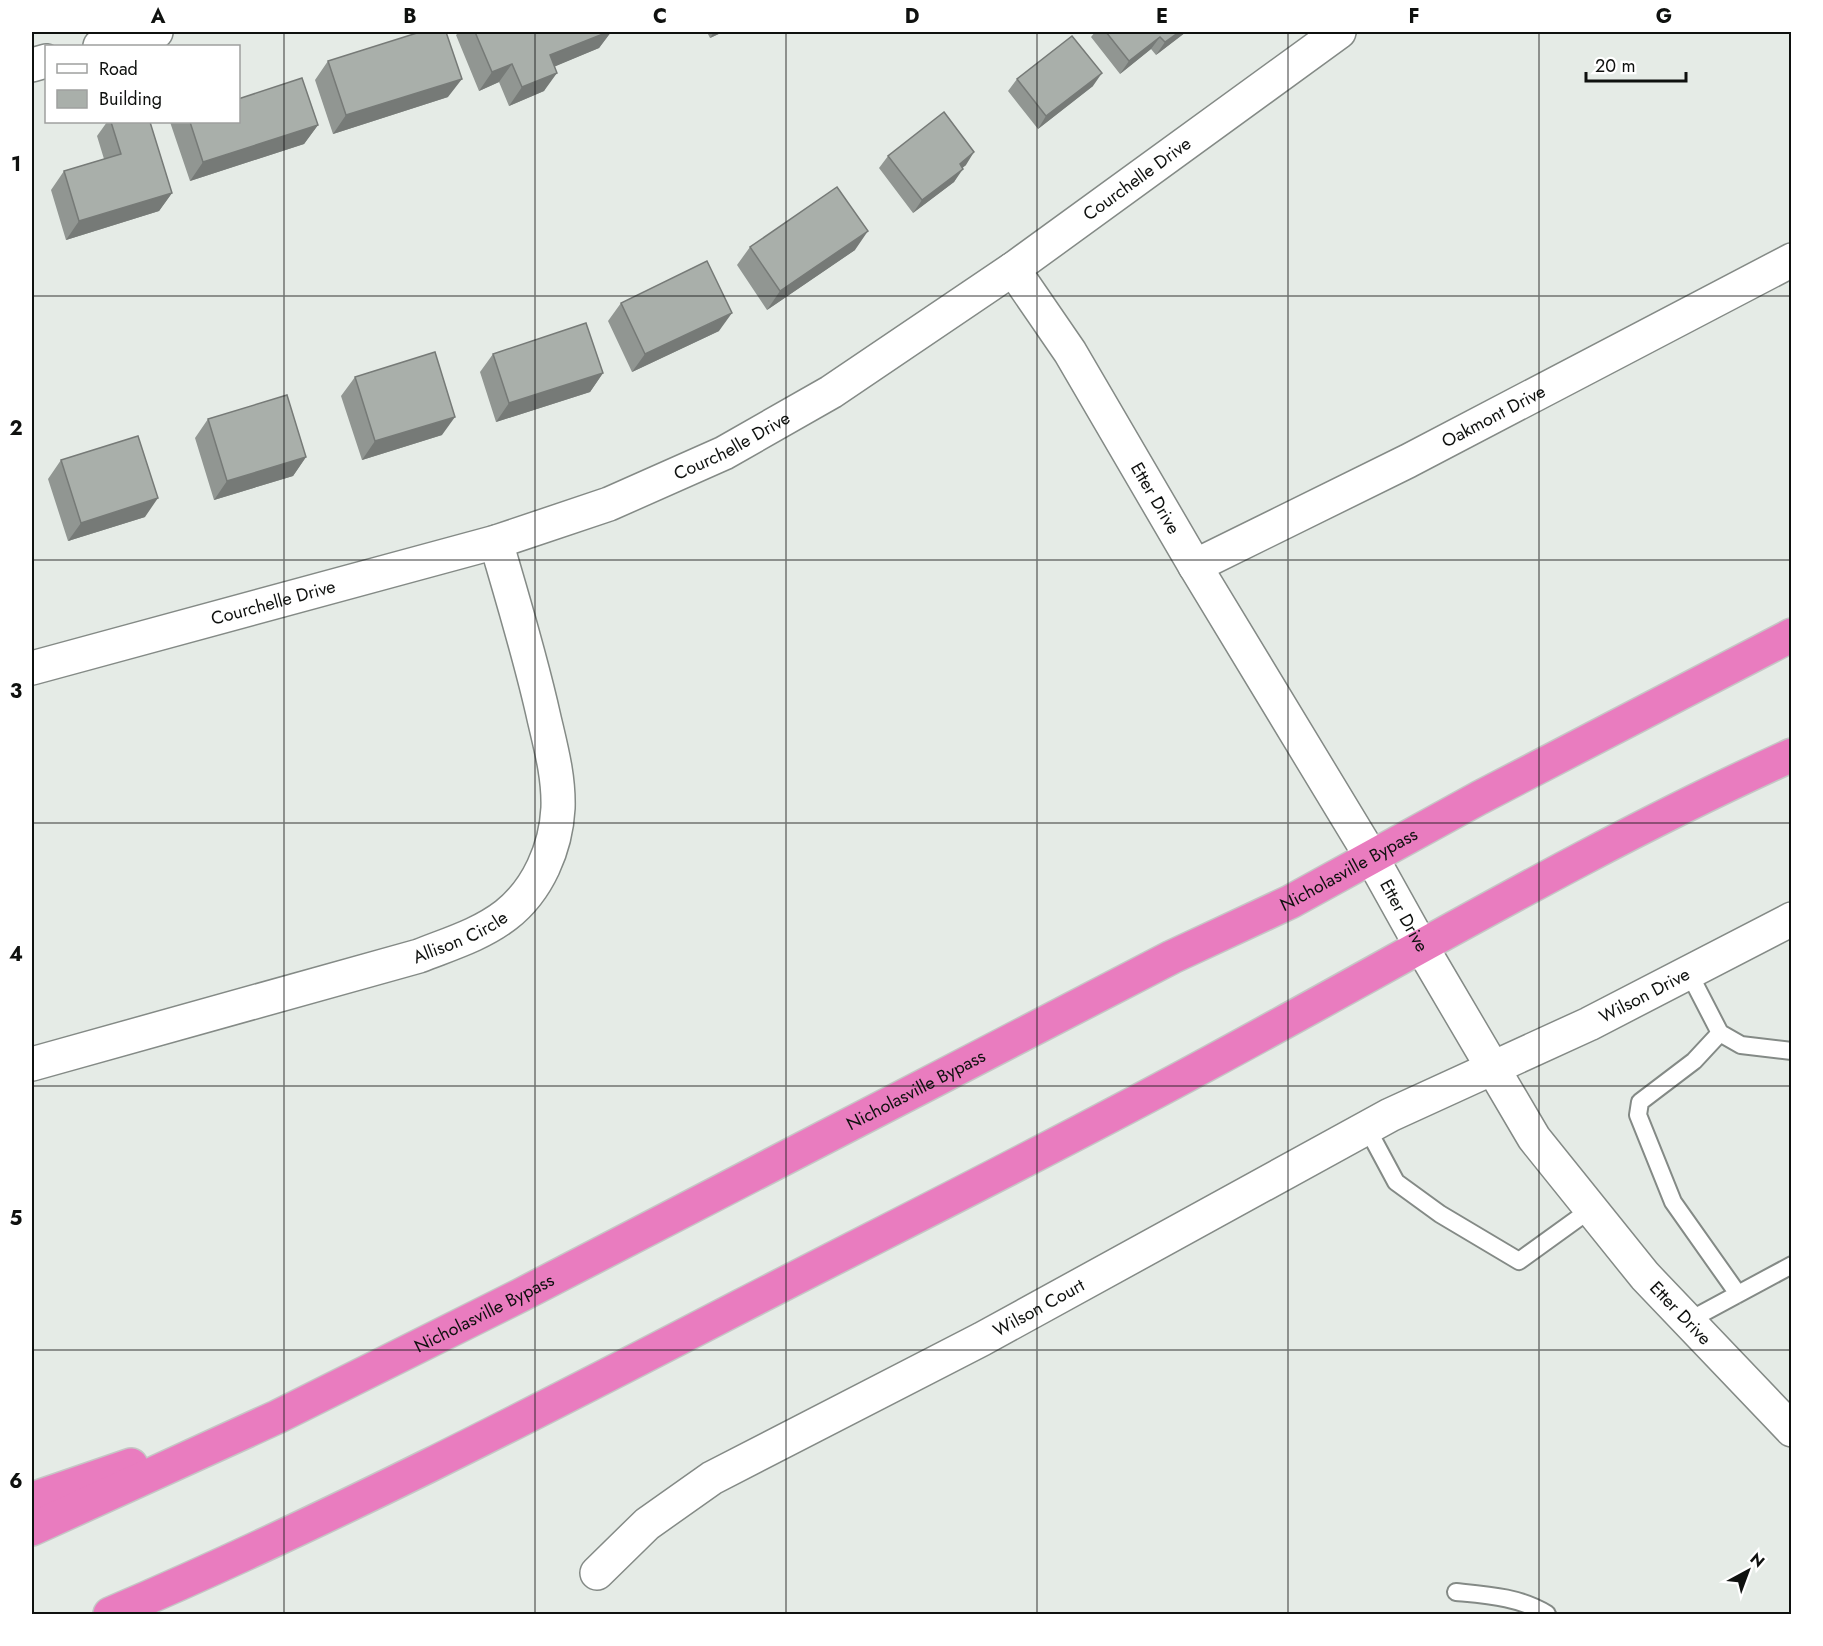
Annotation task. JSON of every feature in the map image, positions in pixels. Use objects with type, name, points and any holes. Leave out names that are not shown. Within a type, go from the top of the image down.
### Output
[{"type":"highway","name":"Nicholasville Bypass","points":[[32,1529],[193,1458],[531,1290],[1172,957],[1290,902],[1479,798],[1791,634]]},
{"type":"highway","points":[[110,1614],[351,1504],[608,1375],[1202,1068],[1421,946],[1728,783],[1791,754]]},
{"type":"highway","points":[[32,1499],[149,1459],[324,1394]]},
{"type":"street","points":[[104,45],[156,32]]},
{"type":"street","name":"Courchelle Drive","points":[[32,668],[496,542],[609,504],[724,453],[831,392],[1013,269],[1339,32]]},
{"type":"street","name":"Oakmont Drive","points":[[1195,566],[1397,466],[1791,260]]},
{"type":"street","name":"Etter Drive","points":[[1013,269],[1070,352],[1195,566],[1372,858],[1534,1138],[1645,1276],[1791,1430]]},
{"type":"street","name":"Allison Circle","points":[[32,1064],[419,956],[480,932],[506,915],[528,893],[544,868],[553,840],[558,809],[558,777],[535,678],[496,542]]},
{"type":"street","name":"Wilson Drive","points":[[1496,1069],[1689,973],[1791,919]]},
{"type":"street","name":"Wilson Court","points":[[597,1573],[647,1524],[712,1478],[982,1339],[1367,1128],[1496,1069]]},
{"type":"lane","points":[[1689,973],[1720,1033],[1741,1045],[1791,1051]]},
{"type":"lane","points":[[1720,1033],[1711,1046],[1694,1061],[1640,1102],[1638,1114],[1673,1202],[1738,1294]]},
{"type":"lane","points":[[1367,1128],[1396,1182],[1440,1214],[1519,1261],[1591,1209]]},
{"type":"lane","points":[[1688,1321],[1791,1265]]},
{"type":"lane","points":[[1456,1592],[1492,1595],[1533,1606],[1547,1614]]},
{"type":"building","points":[[420,32],[446,32],[462,79],[346,115],[328,61]]},
{"type":"building","points":[[475,32],[608,32],[550,55],[557,73],[522,87],[512,64],[492,72]]},
{"type":"building","points":[[1106,32],[1179,32],[1165,42],[1160,37],[1129,61]]},
{"type":"building","points":[[1072,36],[1102,73],[1046,116],[1017,79]]},
{"type":"building","points":[[302,78],[318,125],[203,162],[190,123],[240,123],[240,98]]},
{"type":"building","points":[[944,112],[974,152],[960,164],[963,169],[922,200],[888,156]]},
{"type":"building","points":[[111,123],[150,123],[172,193],[79,221],[64,171],[121,154]]},
{"type":"building","points":[[837,187],[868,231],[780,291],[750,247]]},
{"type":"building","points":[[707,261],[732,313],[645,354],[621,303]]},
{"type":"building","points":[[586,323],[603,373],[509,403],[493,354]]},
{"type":"building","points":[[435,352],[455,417],[375,441],[355,377]]},
{"type":"building","points":[[287,395],[306,457],[227,481],[208,419]]},
{"type":"building","points":[[138,436],[158,498],[81,523],[61,460]]}]
